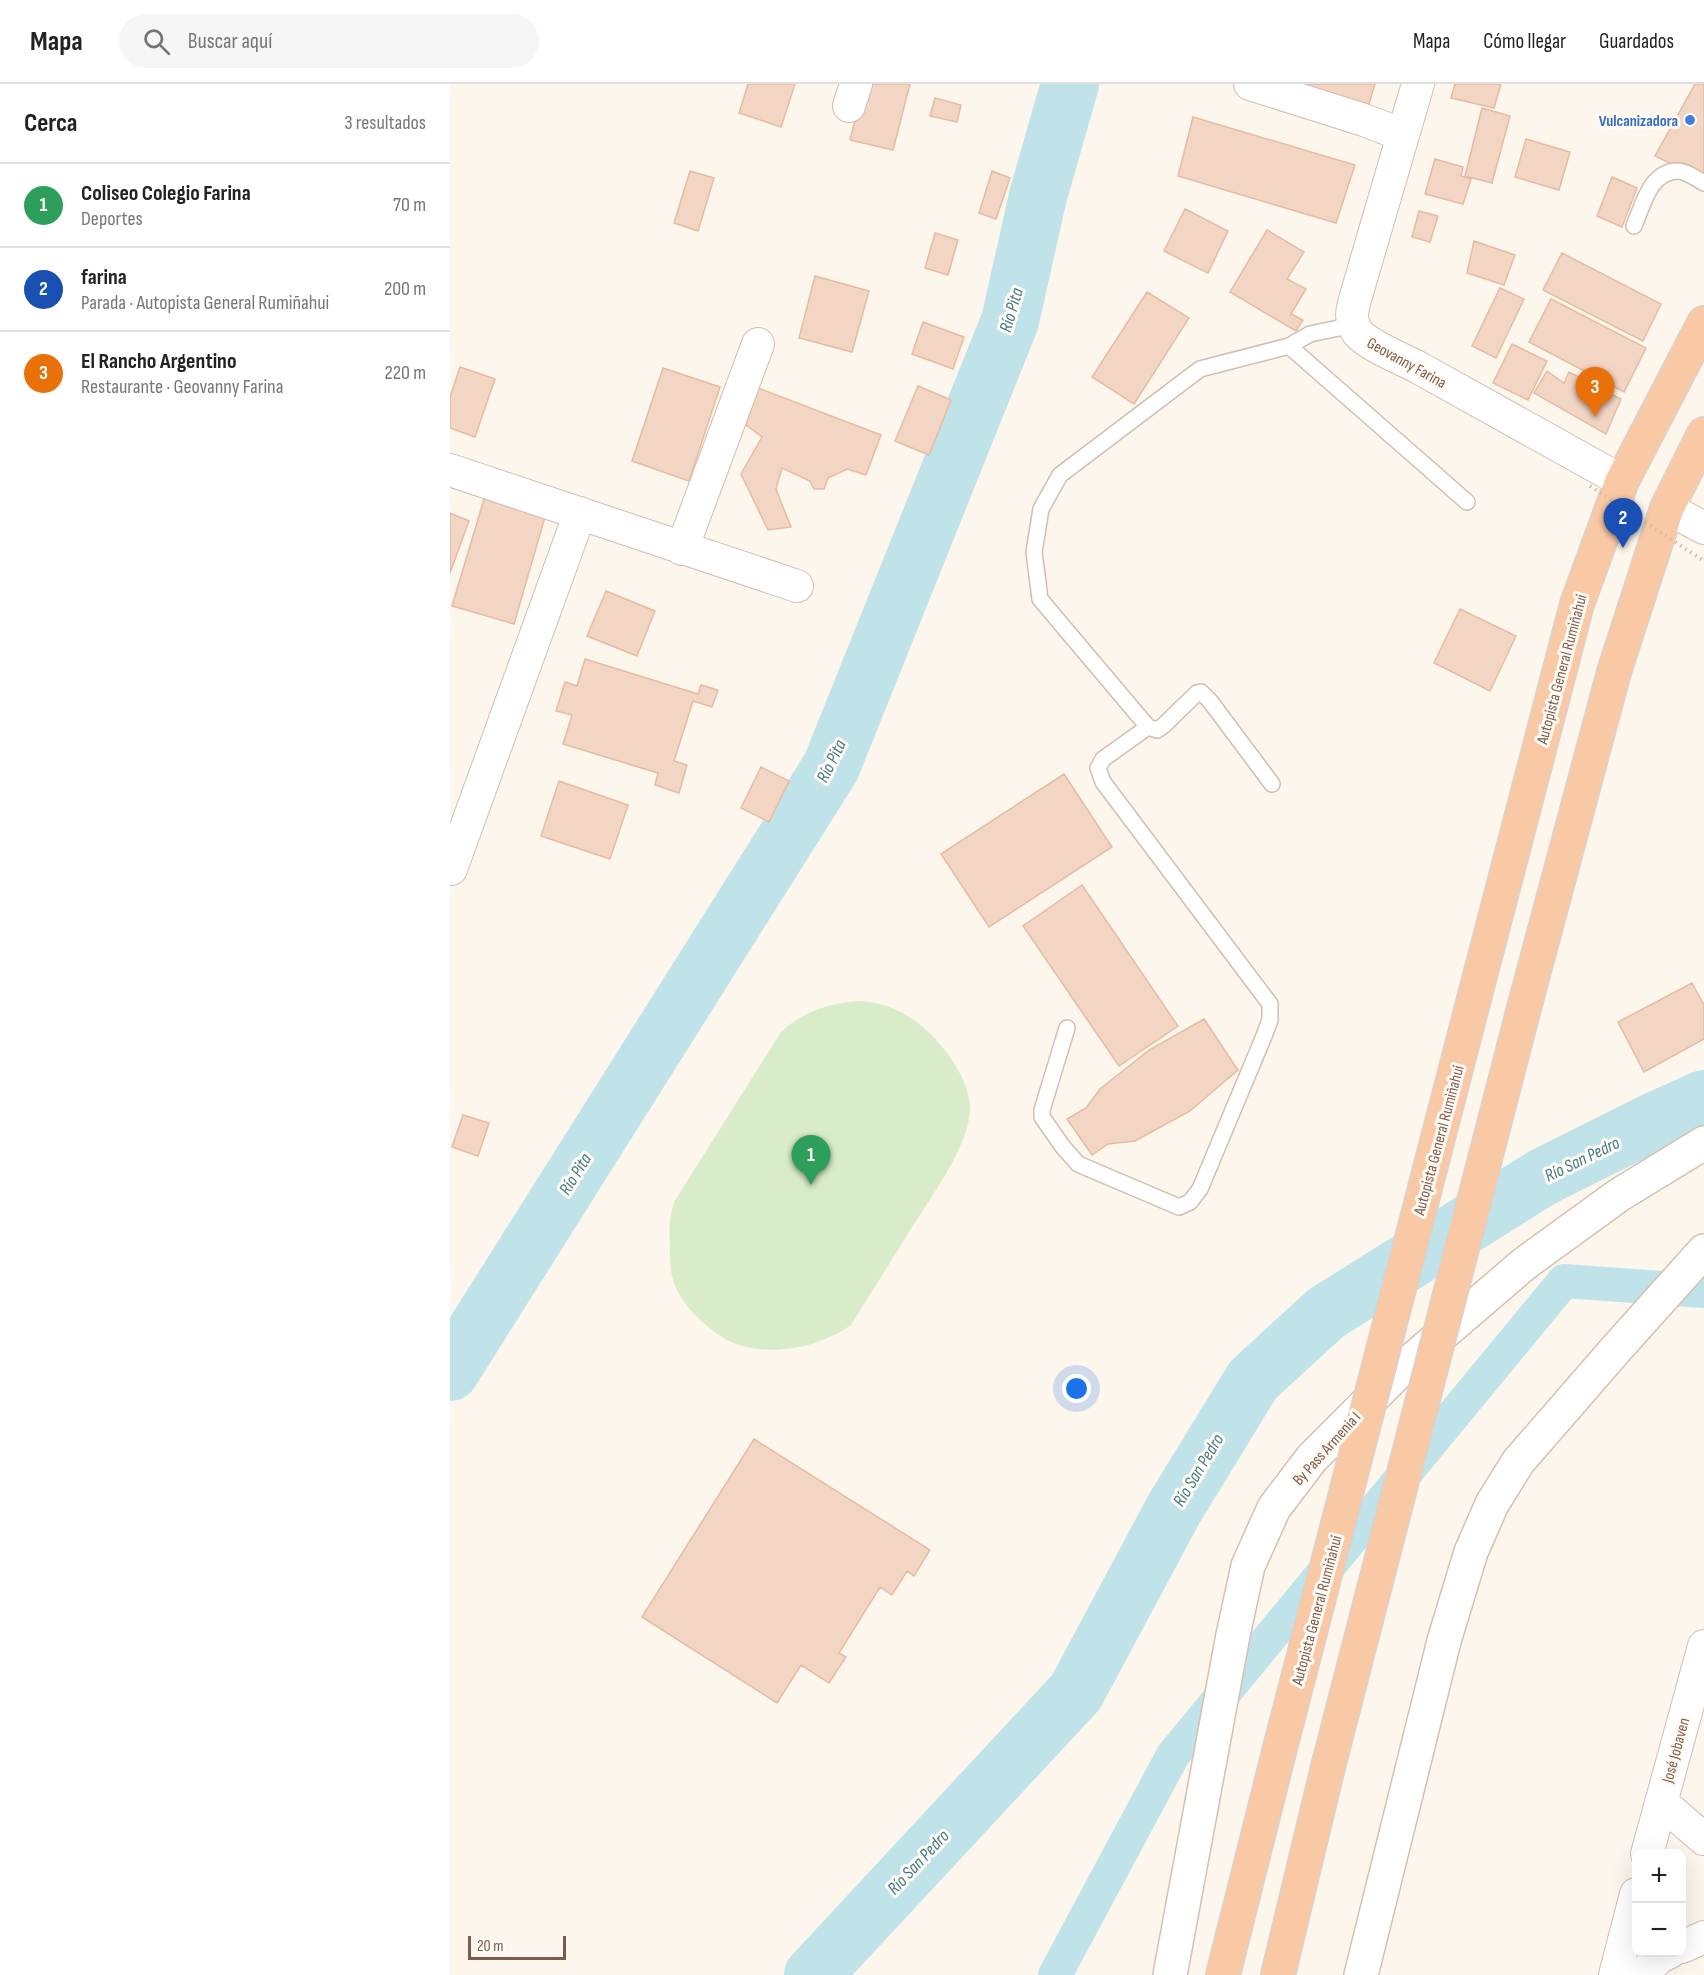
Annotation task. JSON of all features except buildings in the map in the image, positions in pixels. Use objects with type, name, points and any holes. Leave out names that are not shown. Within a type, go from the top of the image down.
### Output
[{"type":"highway","name":"Autopista General Rumiñahui","points":[[1222,1975],[1577,604],[1622,481],[1704,323]]},
{"type":"highway","points":[[1278,1975],[1328,1767],[1524,1008],[1614,672],[1667,508],[1704,434]]},
{"type":"main road","name":"By Pass Armenia I","points":[[1170,1975],[1233,1635],[1248,1566],[1274,1508],[1312,1458],[1397,1373],[1524,1264],[1619,1195],[1704,1143]]},
{"type":"main road","points":[[1360,1975],[1444,1641],[1471,1552],[1492,1504],[1518,1462],[1704,1251]]},
{"type":"street","points":[[1250,84],[1364,120],[1403,135]]},
{"type":"street","name":"Geovanny Farina","points":[[1418,84],[1358,289],[1351,319],[1353,325],[1358,333],[1371,344],[1418,367],[1622,481]]},
{"type":"street","points":[[682,549],[758,344]]},
{"type":"street","points":[[450,470],[797,586]]},
{"type":"street","points":[[1667,508],[1704,528]]},
{"type":"street","points":[[451,869],[580,513]]},
{"type":"street","name":"José Jobaven","points":[[1648,1849],[1704,1646]]},
{"type":"street","points":[[1661,1802],[1704,1839]]},
{"type":"street","points":[[1615,1975],[1634,1903]]},
{"type":"street","points":[[1686,1945],[1704,1937]]},
{"type":"street","points":[[1641,1975],[1662,1957]]},
{"type":"lane","points":[[1634,226],[1654,181],[1665,174],[1680,171],[1704,183]]},
{"type":"lane","points":[[1272,784],[1201,692],[1197,693],[1157,730],[1148,727],[1040,599],[1034,552],[1041,509],[1060,475],[1200,369],[1289,346],[1310,334],[1353,325]]},
{"type":"lane","points":[[1289,346],[1467,502]]},
{"type":"lane","points":[[1067,1028],[1042,1110],[1042,1117],[1063,1147],[1078,1164],[1179,1207],[1190,1202],[1200,1189],[1264,1036],[1270,1020],[1269,1004],[1103,783],[1098,768],[1103,759],[1148,727]]},
{"type":"path","points":[[1590,486],[1704,561]]},
{"type":"green space","points":[[858,1001],[880,1004],[901,1012],[929,1032],[943,1047],[954,1062],[969,1096],[969,1120],[964,1136],[938,1188],[851,1325],[825,1339],[796,1348],[766,1350],[736,1344],[721,1336],[698,1318],[683,1300],[675,1285],[671,1268],[670,1236],[670,1219],[674,1202],[781,1032],[817,1010]]},
{"type":"waterway","name":"Río Pita","points":[[450,1372],[831,767],[1010,321],[1038,196],[1070,84]]},
{"type":"waterway","name":"Río San Pedro","points":[[813,1975],[1076,1692],[1174,1509],[1253,1380],[1326,1313],[1541,1178],[1704,1099]]},
{"type":"waterway","points":[[1055,1975],[1173,1755],[1564,1281],[1704,1291]]},
{"type":"place","name":"Vulcanizadora","points":[[1690,120]]},
{"type":"place","name":"El Rancho Argentino","points":[[1595,417]]},
{"type":"place","name":"farina","points":[[1623,548]]},
{"type":"place","name":"Coliseo Colegio Farina","points":[[811,1185]]}]
